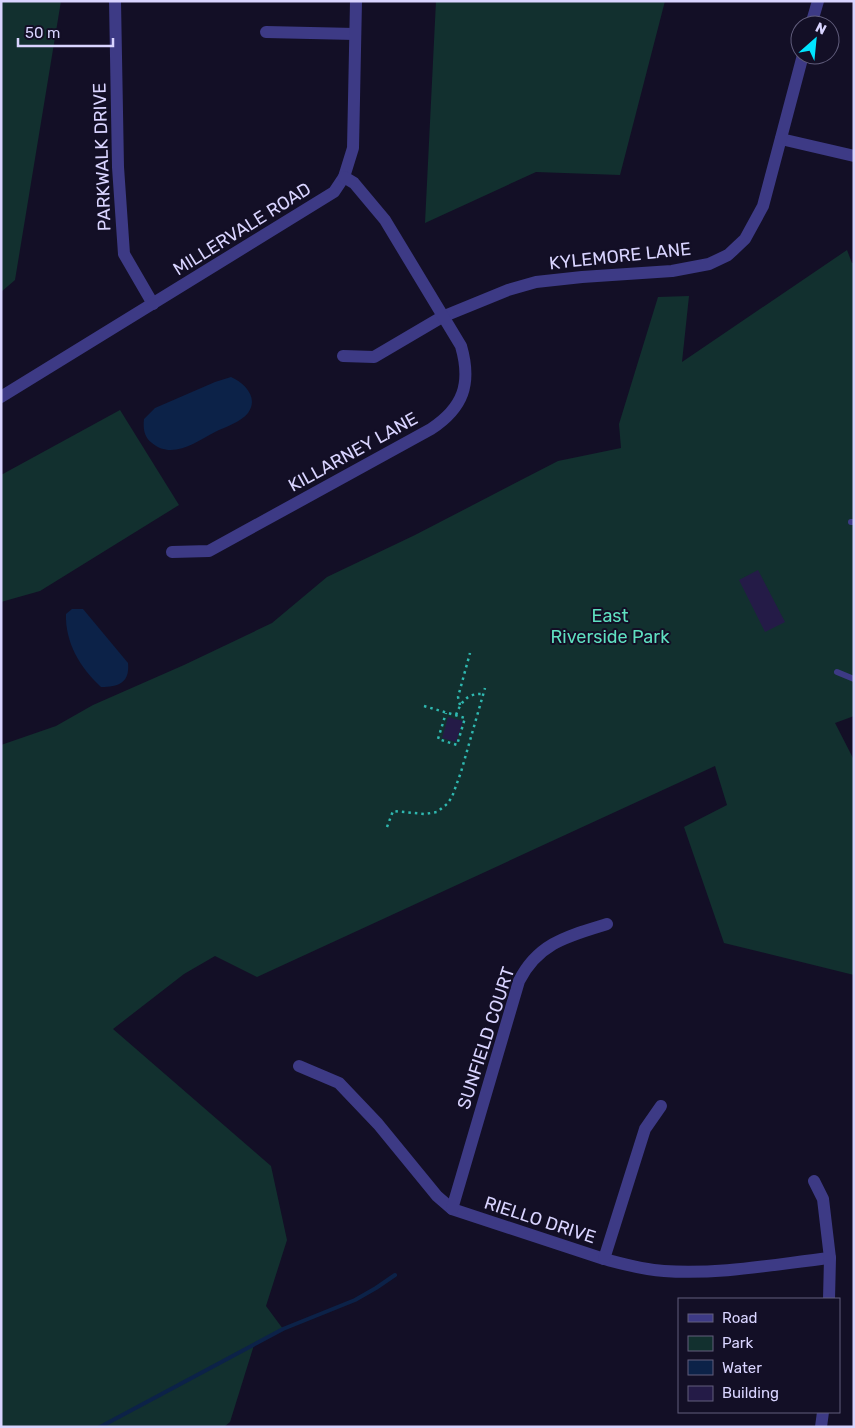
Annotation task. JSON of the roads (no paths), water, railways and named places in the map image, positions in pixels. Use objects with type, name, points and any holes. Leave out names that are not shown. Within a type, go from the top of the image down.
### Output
[{"type":"street","name":"PARKWALK DRIVE","points":[[116,1],[118,168],[124,254],[153,304]]},
{"type":"street","name":"MILLERVALE ROAD","points":[[1,397],[334,192],[344,177],[353,148],[356,1]]},
{"type":"street","points":[[814,15],[818,1]]},
{"type":"street","points":[[266,32],[355,34]]},
{"type":"street","name":"KYLEMORE LANE","points":[[343,356],[374,357],[442,317],[508,290],[536,282],[672,271],[709,264],[728,255],[745,240],[763,206],[801,65]]},
{"type":"street","points":[[781,139],[854,156]]},
{"type":"street","name":"KILLARNEY LANE","points":[[172,552],[209,551],[431,429],[444,421],[456,408],[466,376],[465,359],[461,346],[385,220],[354,183],[344,177]]},
{"type":"street","name":"SUNFIELD COURT","points":[[452,1209],[519,982],[526,967],[539,953],[560,940],[607,924]]},
{"type":"street","name":"RIELLO DRIVE","points":[[299,1066],[339,1083],[378,1124],[437,1196],[452,1209],[604,1259],[626,1265],[664,1271],[726,1270],[830,1258]]},
{"type":"street","points":[[604,1259],[645,1129],[661,1106]]},
{"type":"street","points":[[814,1181],[822,1199],[830,1258],[830,1298]]},
{"type":"street","points":[[821,1427],[823,1413]]},
{"type":"lane","points":[[837,672],[854,679]]},
{"type":"water","points":[[231,377],[245,387],[251,397],[251,407],[248,413],[241,419],[184,448],[176,450],[160,448],[147,438],[144,429],[144,419],[155,408]]},
{"type":"water","points":[[72,609],[83,609],[128,663],[127,675],[118,685],[101,687],[80,663],[71,644],[66,624],[66,614]]},
{"type":"waterway","points":[[100,1427],[283,1329],[355,1300],[395,1275]]},
{"type":"park label","name":"East Riverside Park","points":[[610,626]]}]
